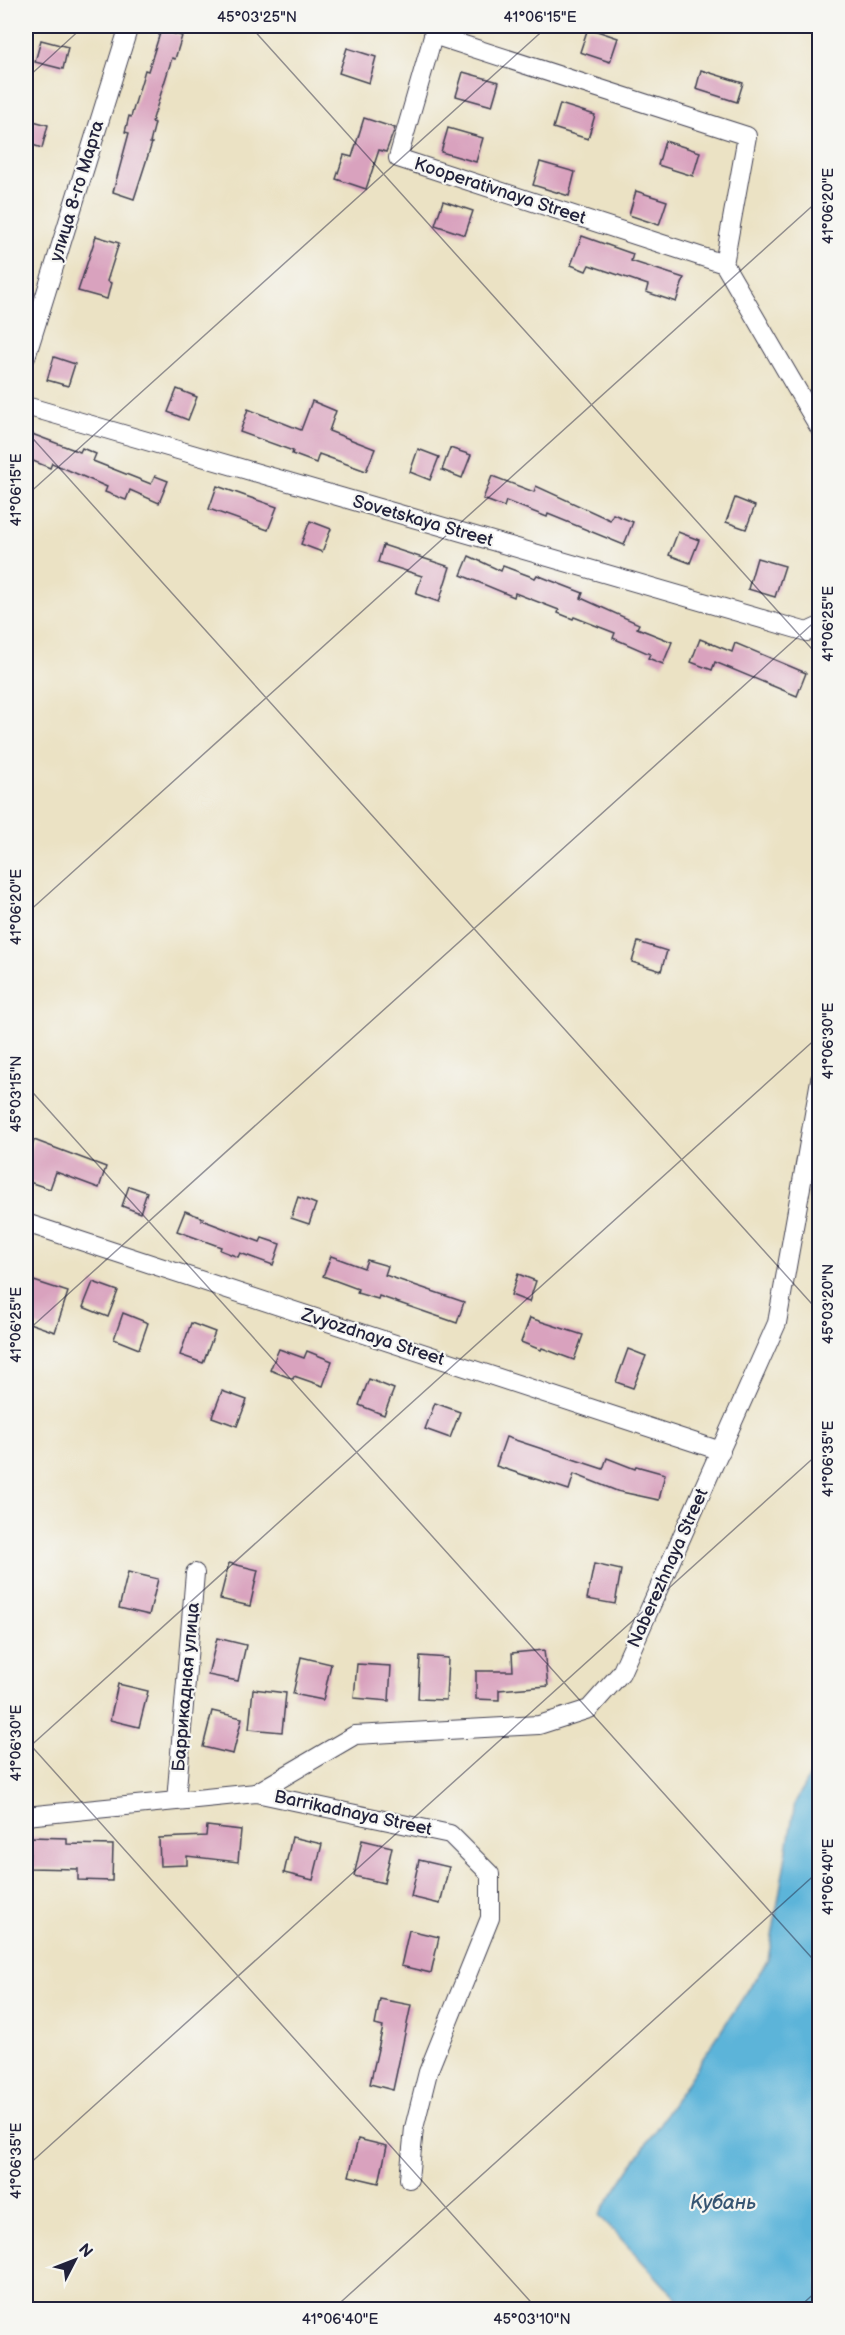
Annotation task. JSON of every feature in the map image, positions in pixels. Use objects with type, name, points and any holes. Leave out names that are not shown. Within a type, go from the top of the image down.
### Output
[{"type":"street","name":"улица 8-го Марта","points":[[26,357],[129,26]]},
{"type":"street","name":"Kooperativnaya Street","points":[[435,30],[747,136],[724,264],[398,158],[435,30]]},
{"type":"street","points":[[724,264],[819,429]]},
{"type":"street","name":"Sovetskaya Street","points":[[26,406],[807,632],[819,626]]},
{"type":"street","name":"Naberezhnaya Street","points":[[256,1793],[355,1735],[539,1725],[589,1709],[621,1673],[777,1323],[819,1080]]},
{"type":"street","name":"Zvyozdnaya Street","points":[[26,1223],[721,1451]]},
{"type":"street","name":"Баррикадная улица","points":[[176,1801],[195,1573]]},
{"type":"street","name":"Barrikadnaya Street","points":[[26,1816],[256,1793],[450,1834],[490,1874],[490,1918],[429,2072],[414,2127],[409,2179]]},
{"type":"water","name":"Кубань","points":[[819,1757],[819,2309],[686,2309],[599,2215],[768,1960],[795,1803]]},
{"type":"building","points":[[588,28],[618,38],[610,62],[580,52]]},
{"type":"building","points":[[161,30],[182,36],[175,59],[172,58],[152,122],[155,123],[150,143],[152,143],[134,199],[113,192],[129,133],[125,132],[129,116],[131,117],[145,70],[148,71]]},
{"type":"building","points":[[41,40],[68,47],[63,69],[35,62]]},
{"type":"building","points":[[347,48],[376,57],[369,83],[339,73]]},
{"type":"building","points":[[701,70],[743,83],[737,102],[696,89]]},
{"type":"building","points":[[463,72],[499,82],[492,106],[456,96]]},
{"type":"building","points":[[560,104],[595,115],[588,139],[553,128]]},
{"type":"building","points":[[364,118],[395,128],[386,152],[379,150],[366,189],[336,179],[344,155],[352,157]]},
{"type":"building","points":[[26,119],[48,125],[42,148],[26,143]]},
{"type":"building","points":[[448,128],[483,138],[476,162],[441,152]]},
{"type":"building","points":[[665,141],[700,152],[693,176],[658,165]]},
{"type":"building","points":[[540,162],[575,172],[569,196],[533,185]]},
{"type":"building","points":[[636,191],[667,201],[659,225],[629,215]]},
{"type":"building","points":[[443,201],[473,211],[465,235],[435,225]]},
{"type":"building","points":[[96,236],[119,243],[107,281],[111,283],[107,299],[78,291]]},
{"type":"building","points":[[582,236],[633,254],[631,261],[684,278],[676,302],[646,292],[648,285],[589,265],[586,271],[571,265]]},
{"type":"building","points":[[54,357],[75,364],[68,386],[47,380]]},
{"type":"building","points":[[177,389],[197,397],[188,420],[168,412]]},
{"type":"building","points":[[312,401],[336,411],[329,431],[375,449],[366,471],[319,454],[316,463],[292,454],[293,451],[240,432],[248,409],[301,430]]},
{"type":"building","points":[[32,434],[80,452],[82,448],[96,454],[93,461],[151,484],[155,476],[168,481],[159,503],[130,490],[126,500],[105,492],[107,487],[52,463],[50,468],[26,458]]},
{"type":"building","points":[[450,448],[471,455],[462,478],[442,470]]},
{"type":"building","points":[[418,449],[439,457],[430,480],[410,472]]},
{"type":"building","points":[[492,476],[534,492],[536,486],[610,520],[613,514],[633,522],[624,545],[548,514],[547,517],[506,501],[504,507],[483,499]]},
{"type":"building","points":[[217,486],[277,507],[268,530],[209,509]]},
{"type":"building","points":[[735,498],[755,506],[746,529],[726,522]]},
{"type":"building","points":[[310,521],[331,529],[322,552],[301,544]]},
{"type":"building","points":[[678,532],[699,540],[690,563],[669,555]]},
{"type":"building","points":[[383,545],[450,567],[439,602],[416,594],[422,576],[378,562]]},
{"type":"building","points":[[469,556],[501,571],[503,566],[535,578],[537,575],[583,593],[581,598],[639,624],[637,628],[672,642],[663,664],[648,658],[650,654],[613,638],[615,633],[558,613],[559,610],[515,593],[514,597],[461,575]]},
{"type":"building","points":[[757,558],[785,566],[775,597],[748,589]]},
{"type":"building","points":[[700,639],[732,652],[735,643],[806,673],[797,696],[715,662],[712,670],[691,662]]},
{"type":"building","points":[[638,942],[667,951],[661,971],[632,962]]},
{"type":"building","points":[[34,1140],[106,1167],[99,1188],[56,1172],[50,1189],[26,1181],[26,1166]]},
{"type":"building","points":[[129,1186],[147,1192],[140,1213],[122,1206]]},
{"type":"building","points":[[298,1197],[316,1204],[309,1224],[291,1218]]},
{"type":"building","points":[[185,1211],[203,1218],[202,1220],[260,1242],[262,1238],[280,1244],[273,1265],[240,1253],[238,1257],[220,1250],[221,1247],[177,1231]]},
{"type":"building","points":[[331,1256],[364,1268],[367,1260],[388,1266],[385,1275],[464,1302],[457,1323],[379,1296],[378,1299],[357,1293],[358,1289],[323,1276]]},
{"type":"building","points":[[518,1274],[536,1281],[529,1302],[511,1295]]},
{"type":"building","points":[[34,1281],[68,1292],[55,1332],[26,1322],[26,1306]]},
{"type":"building","points":[[93,1282],[118,1291],[108,1317],[83,1307]]},
{"type":"building","points":[[123,1313],[148,1323],[139,1349],[114,1339]]},
{"type":"building","points":[[530,1318],[583,1335],[574,1360],[521,1342]]},
{"type":"building","points":[[191,1323],[215,1332],[203,1363],[180,1355]]},
{"type":"building","points":[[279,1349],[304,1358],[307,1351],[332,1361],[323,1386],[294,1376],[293,1379],[270,1370]]},
{"type":"building","points":[[628,1349],[646,1356],[633,1388],[616,1382]]},
{"type":"building","points":[[369,1379],[394,1389],[384,1415],[359,1405]]},
{"type":"building","points":[[222,1391],[247,1400],[237,1426],[212,1417]]},
{"type":"building","points":[[435,1403],[460,1412],[450,1438],[425,1429]]},
{"type":"building","points":[[506,1437],[603,1469],[607,1458],[635,1469],[636,1466],[665,1474],[659,1500],[617,1491],[574,1474],[569,1490],[496,1466]]},
{"type":"building","points":[[229,1563],[258,1570],[250,1606],[220,1599]]},
{"type":"building","points":[[594,1564],[621,1570],[615,1604],[587,1599]]},
{"type":"building","points":[[128,1572],[158,1579],[149,1615],[119,1608]]},
{"type":"building","points":[[217,1638],[246,1645],[238,1681],[208,1675]]},
{"type":"building","points":[[544,1650],[548,1686],[499,1690],[499,1700],[476,1699],[476,1671],[513,1671],[512,1653]]},
{"type":"building","points":[[420,1656],[448,1658],[446,1700],[418,1699]]},
{"type":"building","points":[[301,1657],[331,1664],[323,1700],[293,1694]]},
{"type":"building","points":[[357,1664],[391,1666],[389,1701],[354,1698]]},
{"type":"building","points":[[118,1684],[148,1691],[139,1727],[110,1720]]},
{"type":"building","points":[[253,1689],[286,1693],[282,1732],[249,1729]]},
{"type":"building","points":[[212,1711],[242,1718],[233,1754],[203,1747]]},
{"type":"building","points":[[207,1826],[241,1830],[238,1862],[187,1856],[187,1865],[160,1866],[159,1838],[206,1836]]},
{"type":"building","points":[[30,1837],[67,1838],[67,1844],[113,1845],[112,1881],[78,1880],[78,1869],[29,1868]]},
{"type":"building","points":[[292,1837],[322,1844],[313,1880],[284,1873]]},
{"type":"building","points":[[362,1840],[392,1847],[384,1883],[354,1876]]},
{"type":"building","points":[[419,1860],[449,1867],[440,1904],[411,1897]]},
{"type":"building","points":[[409,1930],[439,1937],[431,1973],[401,1966]]},
{"type":"building","points":[[380,1999],[411,2005],[393,2090],[370,2084],[383,2027],[375,2025]]},
{"type":"building","points":[[358,2139],[387,2146],[379,2183],[349,2176]]}]
